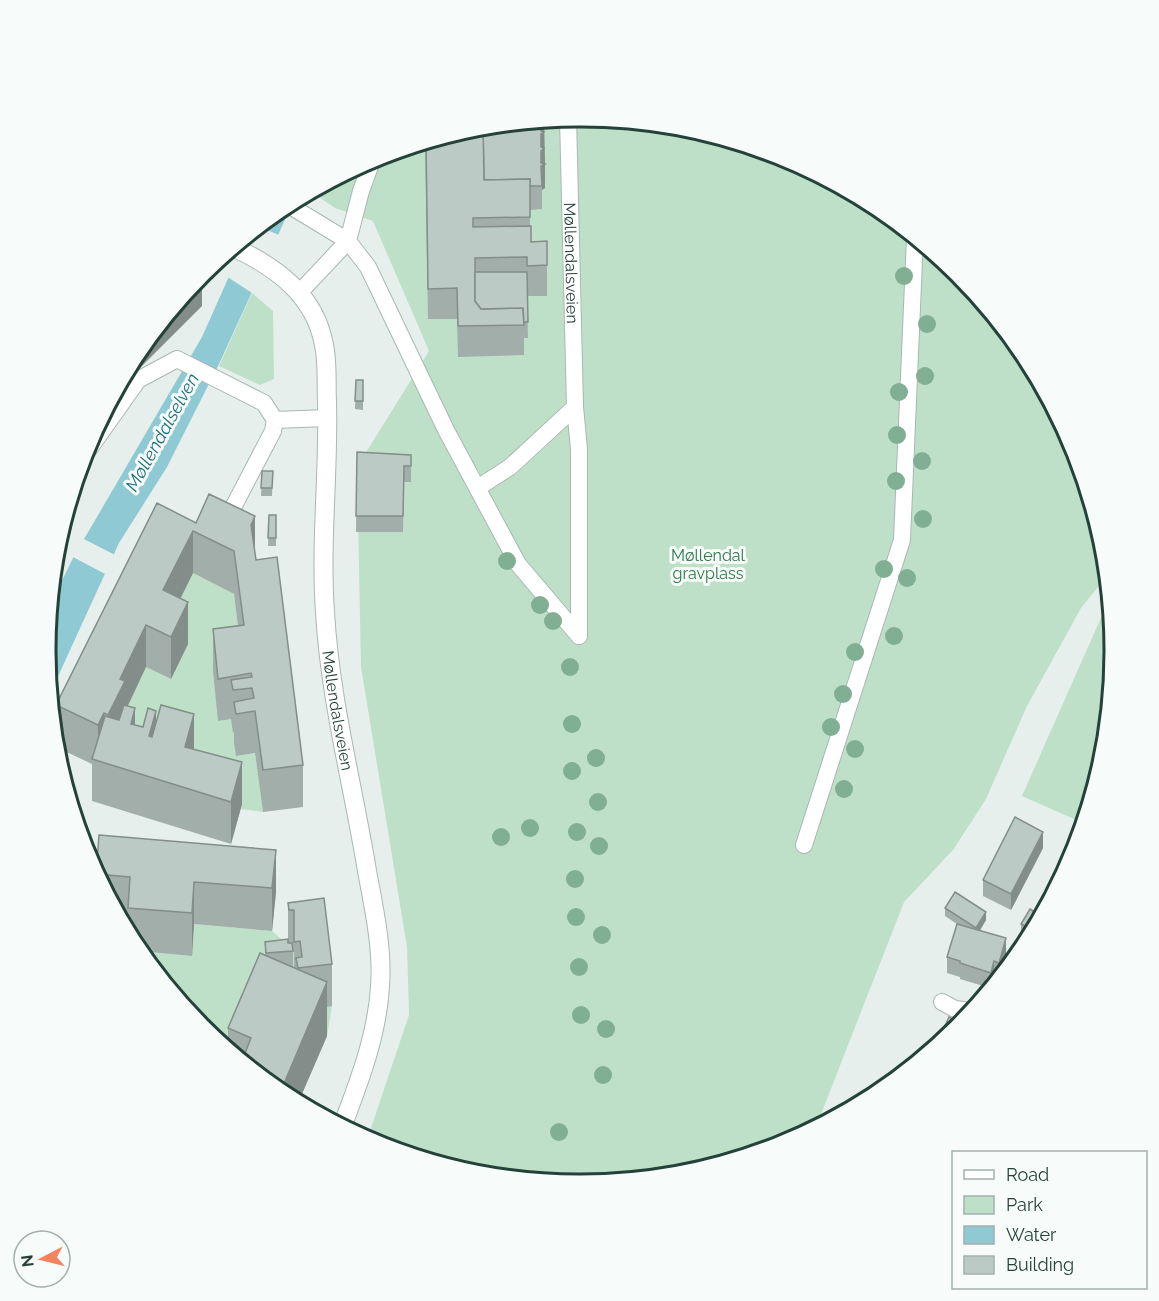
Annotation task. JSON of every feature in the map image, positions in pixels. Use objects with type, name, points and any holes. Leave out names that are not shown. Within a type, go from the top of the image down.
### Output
[{"type":"street","name":"Møllendalsveien","points":[[241,251],[268,266],[300,292],[315,318],[324,345],[327,418],[322,563],[328,650],[372,900],[380,986],[376,1022],[362,1074],[345,1119]]},
{"type":"lane","name":"Møllendalsveien","points":[[348,241],[368,267],[446,430],[479,487],[522,570],[579,636],[579,448],[575,407],[568,127]]},
{"type":"lane","points":[[300,292],[348,241],[368,171]]},
{"type":"lane","points":[[297,210],[348,241]]},
{"type":"lane","points":[[804,846],[902,540],[915,248]]},
{"type":"lane","points":[[109,421],[138,380],[177,359],[219,377],[264,403],[275,420],[273,431],[228,517]]},
{"type":"lane","points":[[479,487],[510,467],[575,407]]},
{"type":"lane","points":[[275,420],[327,418]]},
{"type":"lane","points":[[942,1002],[960,1010]]},
{"type":"green space","name":"Møllendal gravplass","points":[[545,128],[614,128],[648,131],[715,144],[780,166],[842,197],[871,215],[925,257],[950,280],[995,332],[1015,359],[1049,419],[1064,450],[1086,515],[1099,585],[1081,608],[1027,706],[986,799],[953,850],[904,902],[821,1115],[811,1120],[780,1135],[715,1157],[648,1170],[580,1174],[511,1170],[477,1164],[411,1147],[370,1131],[409,1015],[407,947],[361,667],[357,467],[429,351],[373,221],[335,208],[319,197],[379,166],[444,144],[511,131]]},
{"type":"green space","points":[[252,293],[273,311],[274,379],[260,385],[219,366]]},
{"type":"green space","points":[[193,573],[234,594],[244,667],[218,721],[251,715],[252,730],[234,744],[236,756],[255,753],[263,812],[241,809],[241,805],[120,721],[146,667],[171,679],[188,644],[163,632]]},
{"type":"green space","points":[[1102,616],[1104,650],[1099,719],[1086,786],[1076,820],[1022,796]]},
{"type":"green space","points":[[194,924],[272,931],[288,945],[289,952],[294,952],[298,1010],[332,1006],[327,1036],[249,1056],[209,1021],[152,952],[192,956]]},
{"type":"water","name":"Møllendalselven","points":[[287,216],[219,364],[167,467],[119,543],[57,679],[60,585],[73,558],[202,337],[240,252]]},
{"type":"pier","points":[[268,230],[281,236],[252,293],[226,276],[235,256]]},
{"type":"pier","points":[[82,538],[117,556],[109,576],[71,556]]},
{"type":"building","points":[[541,128],[544,132],[541,134],[541,147],[544,148],[541,151],[541,163],[545,164],[541,166],[542,186],[530,186],[530,179],[484,180],[483,136]]},
{"type":"building","points":[[483,136],[484,180],[530,179],[530,217],[473,218],[473,227],[531,226],[531,242],[547,241],[547,265],[527,266],[527,257],[475,258],[475,301],[481,309],[523,308],[524,325],[458,326],[457,288],[428,289],[426,149]]},
{"type":"building","points":[[475,272],[527,272],[528,322],[524,322],[523,308],[481,309],[475,301]]},
{"type":"building","points":[[356,380],[363,380],[363,401],[355,401]]},
{"type":"building","points":[[357,452],[411,455],[411,466],[404,466],[403,516],[356,516]]},
{"type":"building","points":[[262,471],[273,471],[272,488],[261,488]]},
{"type":"building","points":[[209,494],[255,516],[251,525],[256,560],[277,557],[303,765],[263,770],[255,711],[236,714],[234,702],[254,698],[252,688],[233,690],[231,680],[252,677],[251,673],[218,679],[213,629],[244,625],[234,551],[193,531],[163,590],[188,602],[171,637],[146,625],[120,679],[125,681],[108,715],[104,713],[98,725],[59,706],[58,700],[157,503],[196,523]]},
{"type":"building","points":[[269,515],[276,515],[276,538],[268,538]]},
{"type":"building","points":[[124,705],[135,708],[131,724],[143,727],[148,708],[156,711],[149,736],[152,737],[161,705],[194,714],[185,747],[242,762],[231,802],[92,759],[105,716],[119,720]]},
{"type":"building","points":[[1015,817],[1043,832],[1011,894],[983,880]]},
{"type":"building","points":[[99,835],[276,850],[272,888],[194,882],[192,913],[128,908],[130,877],[107,875],[97,856]]},
{"type":"building","points":[[955,892],[986,912],[976,928],[945,908]]},
{"type":"building","points":[[324,898],[332,964],[298,968],[296,958],[302,957],[300,941],[294,942],[294,910],[289,910],[288,903]]},
{"type":"building","points":[[1030,909],[1034,911],[1025,926],[1021,924]]},
{"type":"building","points":[[957,924],[1006,938],[999,963],[994,961],[991,973],[947,957]]},
{"type":"building","points":[[288,939],[288,943],[292,943],[293,951],[266,953],[265,942]]},
{"type":"building","points":[[260,953],[327,982],[284,1083],[245,1053],[251,1038],[228,1028]]}]
